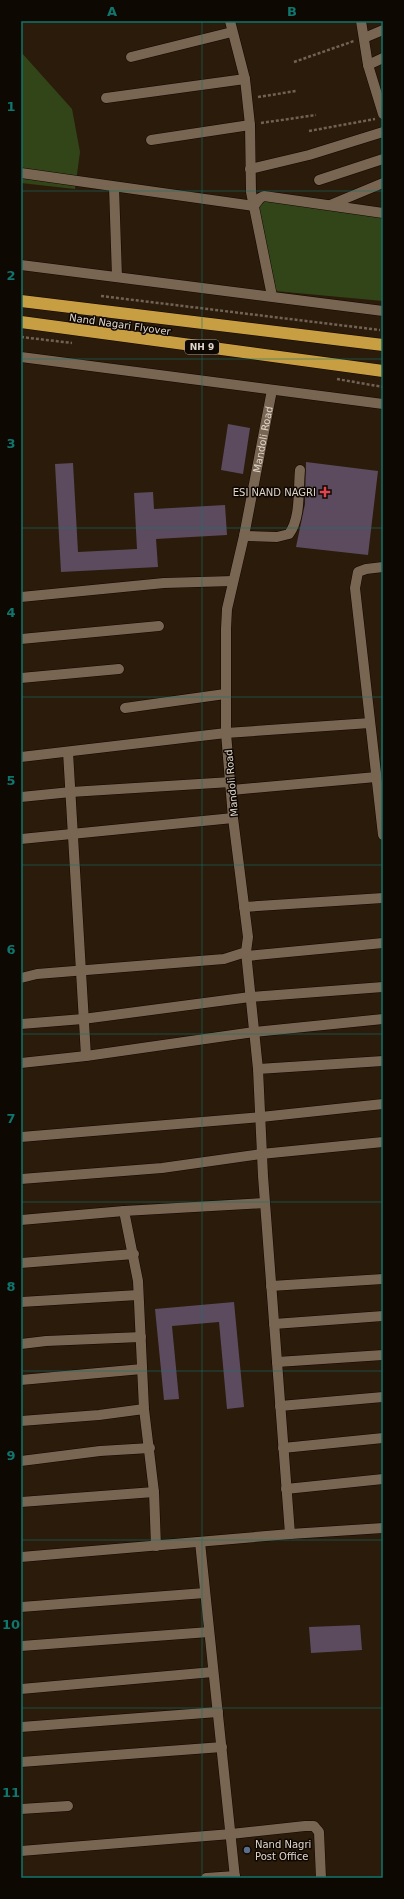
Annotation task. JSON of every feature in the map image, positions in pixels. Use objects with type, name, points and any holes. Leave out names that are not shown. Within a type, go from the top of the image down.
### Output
[{"type":"highway","name":"Nand Nagari Flyover","points":[[21,301],[383,345]]},
{"type":"highway","name":"Nand Nagari Flyover","points":[[21,322],[383,371]]},
{"type":"street","points":[[230,21],[245,79],[250,125],[251,192],[272,296]]},
{"type":"street","points":[[361,21],[368,65],[381,96],[383,114]]},
{"type":"street","points":[[364,38],[383,30]]},
{"type":"street","points":[[132,57],[232,32]]},
{"type":"street","points":[[368,65],[383,58]]},
{"type":"street","points":[[106,98],[245,79]]},
{"type":"street","points":[[151,140],[250,125]]},
{"type":"street","points":[[250,169],[309,155],[383,132]]},
{"type":"street","points":[[320,180],[383,159]]},
{"type":"street","points":[[21,173],[254,206]]},
{"type":"street","points":[[330,205],[383,183]]},
{"type":"street","points":[[114,187],[117,277]]},
{"type":"street","points":[[254,206],[260,198],[264,196],[383,213]]},
{"type":"street","points":[[21,264],[383,311]]},
{"type":"street","points":[[21,357],[383,404]]},
{"type":"street","name":"Mandoli Road","points":[[272,390],[244,536],[227,609],[225,694],[226,733],[234,818],[248,937],[246,954],[258,1069],[261,1154],[290,1534]]},
{"type":"street","points":[[244,536],[277,537],[289,534],[294,528],[296,518],[300,470]]},
{"type":"street","points":[[383,567],[358,572],[355,588],[370,723],[378,750],[376,777],[383,835]]},
{"type":"street","points":[[21,597],[164,583],[233,581]]},
{"type":"street","points":[[21,639],[159,626]]},
{"type":"street","points":[[21,678],[118,669]]},
{"type":"street","points":[[125,708],[225,694]]},
{"type":"street","points":[[21,757],[226,733],[370,723]]},
{"type":"street","points":[[68,752],[74,833],[79,971],[86,1056]]},
{"type":"street","points":[[21,797],[71,792],[231,786],[376,777]]},
{"type":"street","points":[[21,839],[234,818]]},
{"type":"street","points":[[244,907],[383,898]]},
{"type":"street","points":[[21,978],[37,974],[224,959],[246,954],[383,943]]},
{"type":"street","points":[[21,1024],[83,1018],[250,997],[383,987]]},
{"type":"street","points":[[21,1063],[86,1056],[254,1032],[383,1019]]},
{"type":"street","points":[[258,1069],[383,1060]]},
{"type":"street","points":[[21,1137],[260,1118],[383,1104]]},
{"type":"street","points":[[21,1179],[162,1168],[261,1154],[383,1142]]},
{"type":"street","points":[[21,1220],[124,1211],[265,1203]]},
{"type":"street","points":[[124,1211],[134,1254],[138,1295],[144,1409],[150,1448],[154,1492],[156,1546]]},
{"type":"street","points":[[21,1263],[134,1254]]},
{"type":"street","points":[[271,1286],[383,1279]]},
{"type":"street","points":[[21,1302],[138,1295]]},
{"type":"street","points":[[274,1324],[383,1316]]},
{"type":"street","points":[[21,1344],[46,1341],[141,1337]]},
{"type":"street","points":[[277,1362],[383,1355]]},
{"type":"street","points":[[21,1380],[142,1369]]},
{"type":"street","points":[[280,1406],[383,1397]]},
{"type":"street","points":[[21,1420],[99,1415],[144,1409]]},
{"type":"street","points":[[283,1448],[383,1438]]},
{"type":"street","points":[[21,1461],[100,1451],[150,1448]]},
{"type":"street","points":[[286,1488],[383,1479]]},
{"type":"street","points":[[21,1502],[154,1492]]},
{"type":"street","points":[[21,1558],[290,1534],[383,1528]]},
{"type":"street","points":[[200,1542],[235,1877],[206,1878]]},
{"type":"street","points":[[21,1607],[205,1593]]},
{"type":"street","points":[[21,1646],[209,1632]]},
{"type":"street","points":[[21,1689],[214,1672]]},
{"type":"street","points":[[21,1728],[218,1712]]},
{"type":"street","points":[[21,1762],[222,1747]]},
{"type":"street","points":[[21,1809],[68,1806]]},
{"type":"street","points":[[21,1851],[314,1826],[319,1832],[321,1878]]},
{"type":"path","points":[[294,62],[364,38]]},
{"type":"path","points":[[247,99],[296,91]]},
{"type":"path","points":[[250,125],[316,115]]},
{"type":"path","points":[[309,131],[383,118]]},
{"type":"path","points":[[100,296],[383,331]]},
{"type":"green space","points":[[21,52],[72,109],[80,152],[75,189],[21,183]]},
{"type":"green space","points":[[267,199],[383,218],[383,301],[275,291],[257,207]]},
{"type":"building","points":[[228,424],[250,428],[243,474],[221,470]]},
{"type":"building","points":[[306,462],[378,471],[368,555],[296,547],[305,504]]},
{"type":"building","points":[[73,463],[78,552],[137,549],[134,493],[153,492],[154,509],[225,505],[227,535],[156,539],[158,567],[61,572],[55,464]]},
{"type":"building","points":[[234,1302],[244,1407],[227,1409],[219,1322],[172,1326],[179,1399],[164,1400],[155,1309]]},
{"type":"building","points":[[360,1625],[362,1650],[311,1653],[309,1627]]},
{"type":"place","name":"ESI NAND NAGRI","points":[[325,492]]},
{"type":"place","name":"Nand Nagri Post Office","points":[[247,1850]]}]
